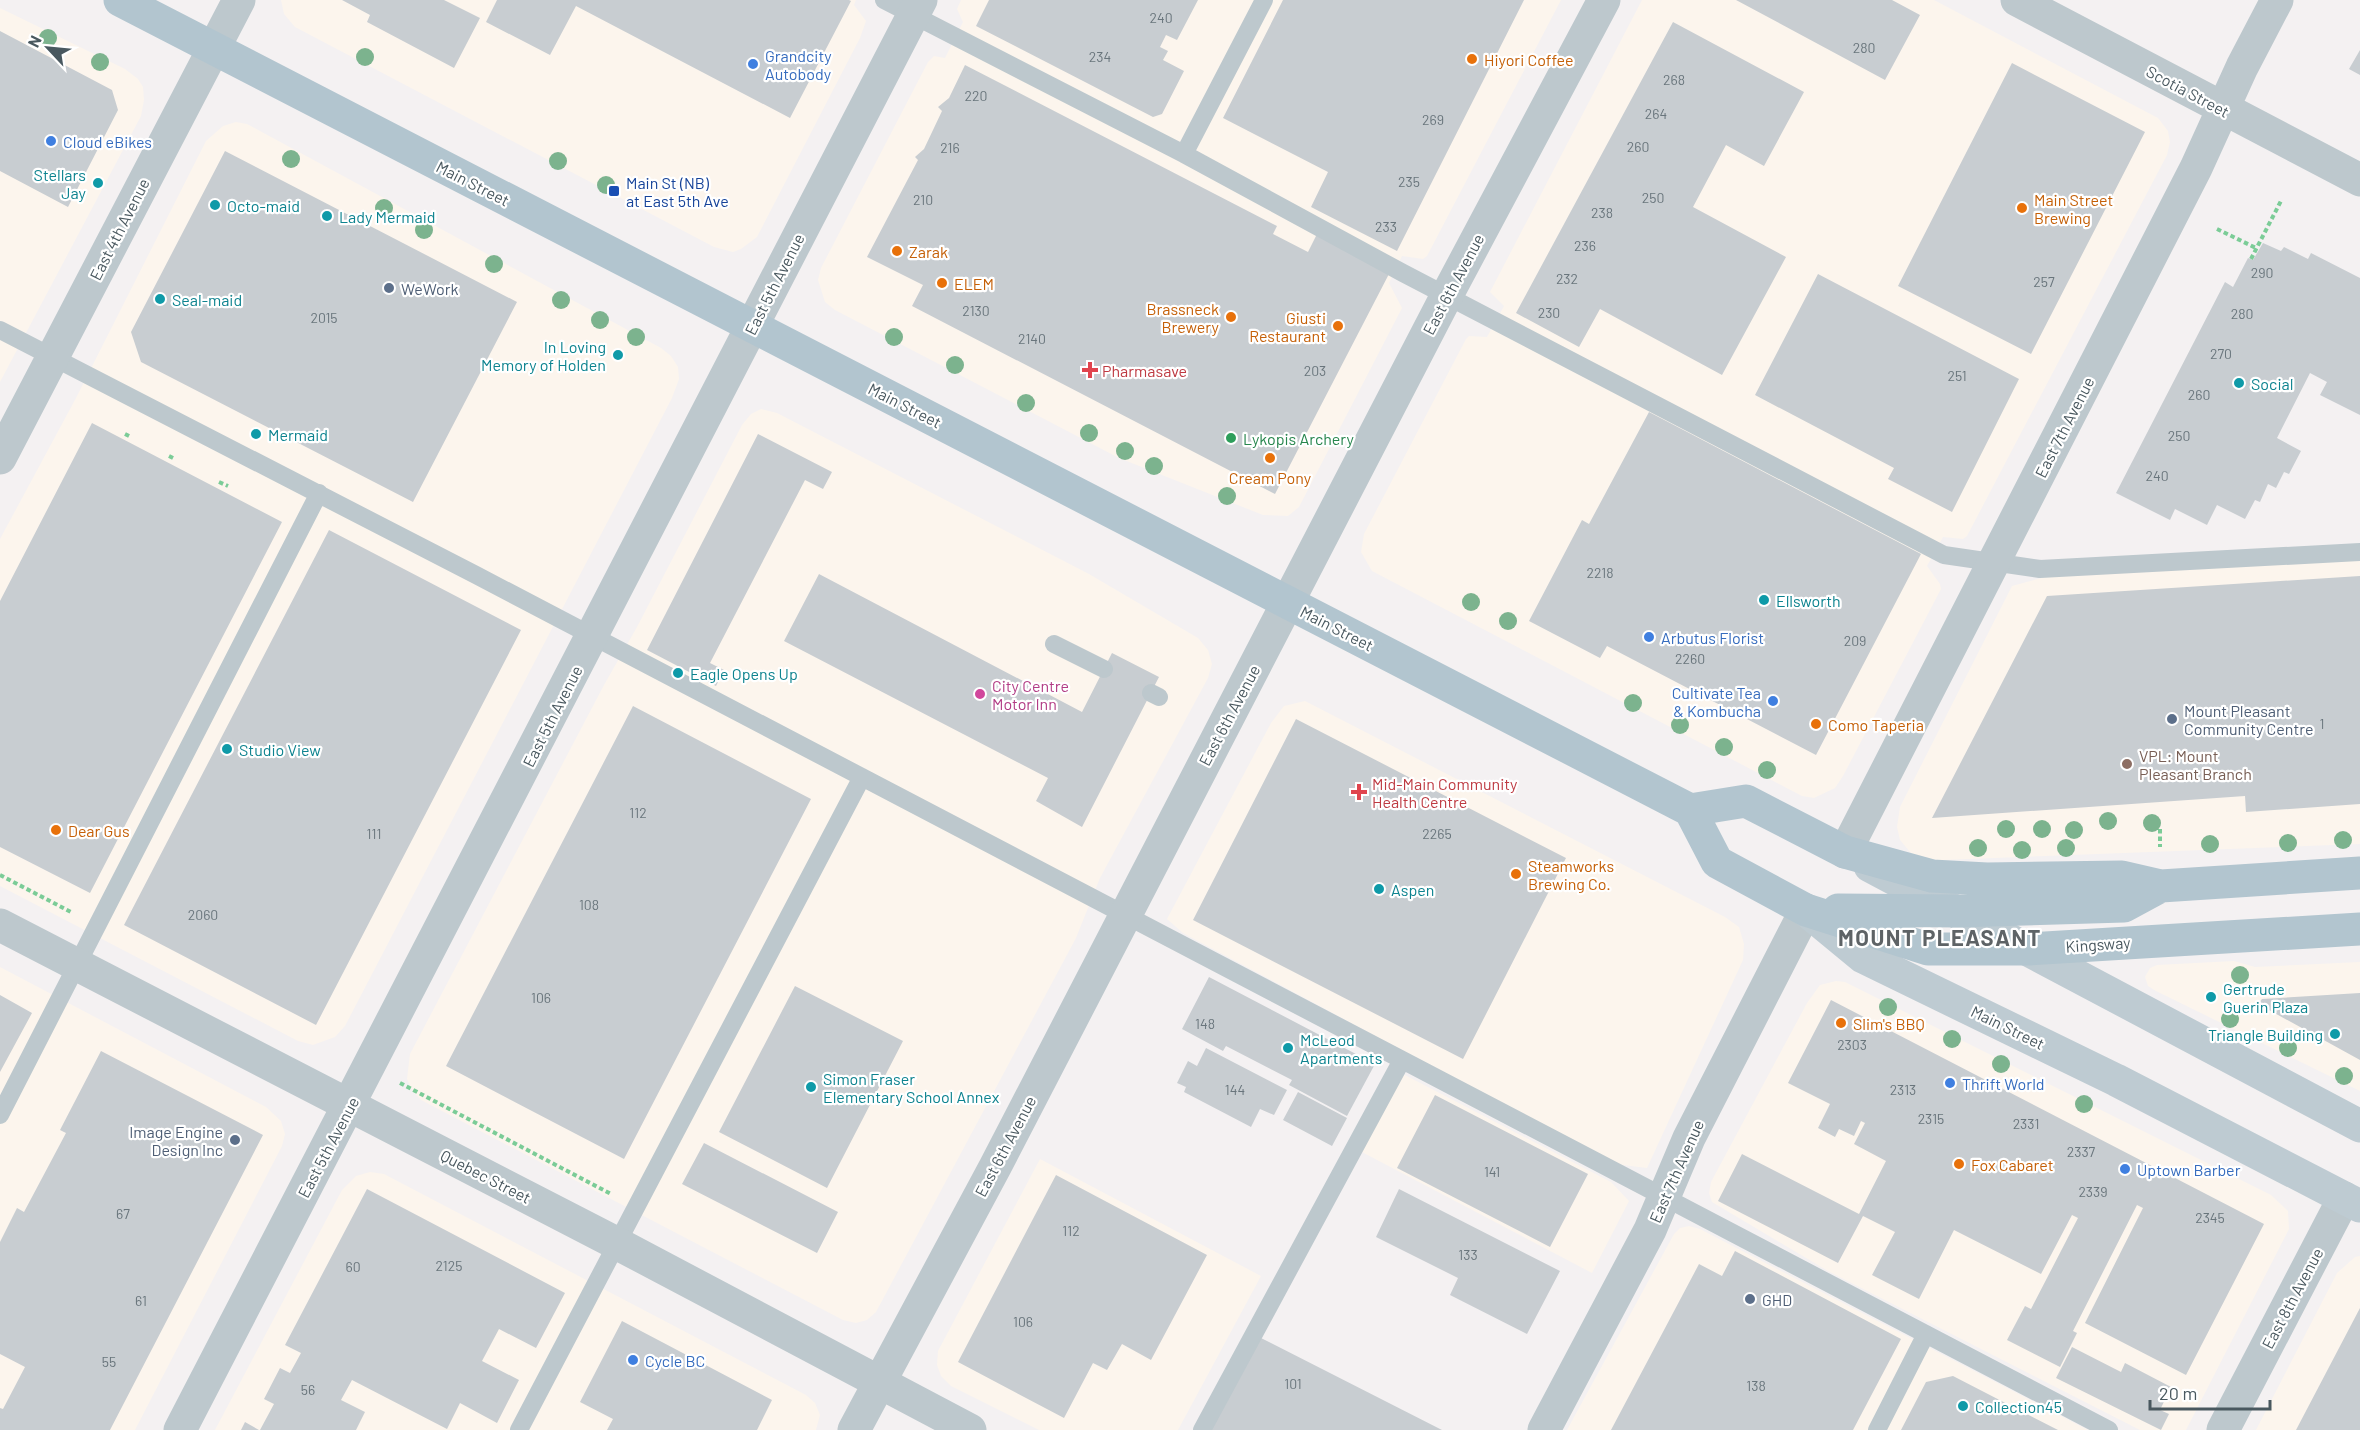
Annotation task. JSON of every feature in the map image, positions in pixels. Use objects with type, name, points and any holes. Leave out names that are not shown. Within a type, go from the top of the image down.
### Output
[{"type":"main road","name":"Main Street","points":[[120,0],[1690,810],[1717,862],[1806,910],[1863,957],[2106,1074],[2352,1202]]},
{"type":"main road","points":[[1690,810],[1746,801],[2360,1126]]},
{"type":"main road","points":[[1845,852],[1932,876],[1987,879],[2122,877],[2161,885],[2360,873]]},
{"type":"main road","points":[[1806,910],[1956,911],[2124,906],[2161,885]]},
{"type":"main road","name":"Kingsway","points":[[1806,910],[1928,949],[2028,949],[2360,929]]},
{"type":"street","name":"East 4th Avenue","points":[[0,459],[239,0]]},
{"type":"street","name":"East 6th Avenue","points":[[854,1430],[995,1167],[1447,295],[1604,0]]},
{"type":"street","name":"Scotia Street","points":[[2017,0],[2360,180]]},
{"type":"street","name":"East 7th Avenue","points":[[1845,852],[2196,168],[2222,109],[2277,0]]},
{"type":"street","name":"East 5th Avenue","points":[[180,1430],[593,637],[916,8]]},
{"type":"street","name":"East 7th Avenue","points":[[1544,1430],[1650,1230],[1708,1100],[1806,910]]},
{"type":"street","name":"Quebec Street","points":[[0,925],[618,1244],[969,1430]]},
{"type":"street","name":"East 8th Avenue","points":[[2223,1430],[2352,1202]]},
{"type":"lane","points":[[884,0],[916,8],[1447,295],[1944,555],[2040,569],[2360,552]]},
{"type":"lane","points":[[1184,154],[1264,0]]},
{"type":"lane","points":[[0,330],[319,493],[2109,1430]]},
{"type":"lane","points":[[0,1115],[319,493]]},
{"type":"lane","points":[[1054,644],[1104,669]]},
{"type":"lane","points":[[519,1430],[862,777]]},
{"type":"lane","points":[[1202,1430],[1402,1060]]},
{"type":"lane","points":[[1877,1430],[1926,1334]]},
{"type":"path","points":[[2251,259],[2282,199]]},
{"type":"path","points":[[2217,229],[2256,248]]},
{"type":"path","points":[[125,434],[131,437]]},
{"type":"path","points":[[169,456],[175,459]]},
{"type":"path","points":[[219,482],[228,486]]},
{"type":"path","points":[[0,875],[80,917]]},
{"type":"shaded area","points":[[281,0],[856,0],[854,5],[866,21],[860,38],[757,237],[733,252],[714,247],[295,27],[284,14]]},
{"type":"shaded area","points":[[961,0],[1561,0],[1427,256],[1423,259],[1402,256],[1389,283],[1402,308],[1299,507],[1288,516],[1263,515],[1119,458],[835,310],[825,302],[818,280],[821,268],[928,62],[934,56],[945,58],[963,22],[957,9]]},
{"type":"shaded area","points":[[1642,0],[1934,0],[2158,118],[2168,131],[2170,142],[2167,155],[1967,536],[1963,539],[1943,537],[1927,566],[1941,589],[1843,776],[1835,788],[1814,798],[1802,796],[1372,571],[1361,552],[1364,534],[1466,339],[1469,336],[1487,337],[1504,306],[1490,292]]},
{"type":"shaded area","points":[[0,8],[125,69],[138,79],[143,87],[144,100],[141,116],[0,382]]},
{"type":"shaded area","points":[[236,122],[247,124],[661,348],[671,356],[678,367],[679,379],[672,398],[345,1026],[335,1037],[313,1045],[298,1041],[0,886],[0,539],[76,398],[206,141],[223,126]]},
{"type":"shaded area","points":[[761,409],[777,413],[1089,574],[1198,638],[1208,650],[1212,664],[1208,678],[1100,878],[1076,938],[876,1312],[867,1320],[856,1323],[843,1320],[421,1100],[412,1090],[407,1079],[410,1054],[604,685],[637,627],[742,425],[751,414]]},
{"type":"shaded area","name":"Mount Pleasant Community Centre","points":[[2360,552],[2360,844],[1942,860],[1923,859],[1911,853],[1900,840],[1897,827],[1900,807],[2012,586],[2045,577]]},
{"type":"shaded area","points":[[1305,701],[1725,917],[1739,927],[1744,944],[1743,960],[1647,1168],[1615,1164],[1183,933],[1167,919],[1271,723],[1284,706]]},
{"type":"shaded area","points":[[2234,961],[2255,967],[2360,962],[2360,1091],[2156,991],[2148,986],[2145,977],[2150,968],[2157,965]]},
{"type":"shaded area","points":[[0,967],[266,1107],[281,1121],[285,1134],[282,1146],[135,1430],[0,1430]]},
{"type":"shaded area","points":[[1836,981],[1845,982],[2271,1195],[2288,1211],[2289,1229],[2186,1430],[2140,1430],[1828,1271],[1712,1202],[1709,1193],[1711,1182],[1807,1003],[1820,985]]},
{"type":"shaded area","points":[[1401,1073],[1611,1182],[1629,1201],[1592,1273],[1360,1151]]},
{"type":"shaded area","points":[[1040,1159],[1261,1276],[1178,1430],[1039,1430],[951,1386],[941,1376],[937,1365],[938,1351]]},
{"type":"shaded area","points":[[370,1172],[384,1174],[806,1395],[815,1403],[820,1415],[816,1430],[215,1430],[342,1190],[356,1176]]},
{"type":"shaded area","points":[[1689,1226],[1700,1229],[2088,1430],[1567,1430],[1674,1234],[1680,1228]]},
{"type":"shaded area","points":[[2360,1256],[2360,1430],[2256,1430],[2337,1273],[2355,1257]]},
{"type":"building","points":[[342,0],[444,0],[480,18],[454,68],[367,22],[370,15]]},
{"type":"building","name":"Grandcity Autobody","points":[[497,0],[851,1],[790,118],[576,6],[550,55],[486,22]]},
{"type":"building","points":[[989,0],[1198,0],[1177,40],[1166,35],[1160,47],[1168,51],[1163,60],[1184,71],[1162,114],[1153,117],[976,26]]},
{"type":"building","points":[[1283,0],[1524,0],[1397,251],[1311,207],[1328,172],[1223,118]]},
{"type":"building","points":[[1736,0],[1892,0],[1920,15],[1885,80]]},
{"type":"building","points":[[1673,22],[1804,92],[1764,166],[1726,145],[1693,207],[1786,257],[1722,375],[1600,309],[1579,347],[1516,313]]},
{"type":"building","name":"Cloud eBikes","points":[[0,31],[112,90],[118,110],[68,207],[0,171]]},
{"type":"building","points":[[2360,50],[2360,75],[2349,69]]},
{"type":"building","name":"Main Street Brewing","points":[[2012,63],[2145,132],[2031,354],[1898,286]]},
{"type":"building","points":[[965,65],[1277,226],[1273,234],[1308,252],[1317,234],[1390,272],[1275,494],[912,306],[923,285],[867,257],[918,160],[915,157],[924,149],[942,111],[938,107],[949,98]]},
{"type":"building","points":[[225,151],[517,302],[413,502],[141,362],[131,332]]},
{"type":"building","name":"Social","points":[[2263,243],[2281,251],[2284,247],[2308,259],[2311,253],[2360,278],[2360,415],[2320,395],[2327,382],[2310,373],[2277,438],[2301,451],[2289,474],[2284,472],[2276,488],[2268,484],[2260,502],[2255,500],[2245,519],[2217,505],[2207,525],[2175,509],[2170,520],[2116,493],[2225,282],[2233,287],[2248,258],[2253,260]]},
{"type":"building","points":[[1818,274],[2019,379],[1952,512],[1888,479],[1894,468],[1755,395]]},
{"type":"building","name":"Ellsworth","points":[[1649,412],[1921,554],[1816,755],[1607,646],[1600,658],[1529,621],[1582,520],[1589,524]]},
{"type":"building","points":[[92,423],[282,522],[90,893],[0,847],[0,601]]},
{"type":"building","points":[[758,434],[832,472],[823,489],[805,480],[710,663],[724,670],[716,686],[647,650]]},
{"type":"building","points":[[329,530],[521,630],[316,1025],[124,925]]},
{"type":"building","points":[[819,574],[1082,712],[1112,653],[1159,677],[1082,827],[1036,801],[1048,778],[784,641]]},
{"type":"building","name":"Mount Pleasant Community Centre","points":[[2360,576],[2360,804],[2246,812],[2245,796],[1932,818],[2047,596]]},
{"type":"building","points":[[633,706],[811,799],[624,1159],[446,1066]]},
{"type":"building","name":"Aspen","points":[[1296,719],[1566,858],[1463,1059],[1193,920]]},
{"type":"building","name":"McLeod Apartments","points":[[1209,977],[1375,1064],[1347,1116],[1289,1085],[1292,1080],[1226,1046],[1223,1051],[1182,1029]]},
{"type":"building","name":"Simon Fraser Elementary School Annex","points":[[795,986],[903,1041],[827,1188],[719,1132]]},
{"type":"building","name":"Triangle Building","points":[[2360,993],[2360,1060],[2258,1004],[2262,999]]},
{"type":"building","points":[[0,995],[32,1013],[0,1072]]},
{"type":"building","points":[[1831,1000],[2264,1224],[2186,1375],[2085,1323],[2143,1208],[2137,1205],[2073,1331],[2077,1333],[2060,1367],[2007,1340],[2025,1306],[2031,1309],[2078,1218],[2072,1215],[2041,1274],[1954,1230],[1919,1299],[1872,1275],[1895,1232],[1863,1216],[1838,1263],[1718,1201],[1742,1154],[1859,1214],[1886,1161],[1854,1144],[1865,1123],[1861,1121],[1854,1136],[1839,1129],[1835,1137],[1818,1128],[1830,1104],[1788,1083]]},
{"type":"building","points":[[1206,1048],[1287,1090],[1274,1115],[1260,1109],[1251,1127],[1184,1092],[1186,1087],[1177,1083],[1188,1061],[1197,1066]]},
{"type":"building","points":[[101,1051],[263,1135],[110,1430],[0,1430],[0,1408],[3,1409],[25,1367],[0,1354],[0,1242],[17,1208],[24,1212],[66,1133],[60,1130]]},
{"type":"building","points":[[1298,1092],[1347,1118],[1332,1146],[1283,1120]]},
{"type":"building","points":[[1435,1095],[1588,1174],[1550,1247],[1397,1168]]},
{"type":"building","points":[[704,1143],[838,1212],[817,1253],[682,1184]]},
{"type":"building","points":[[1056,1175],[1207,1255],[1151,1360],[1122,1344],[1107,1370],[1093,1363],[1064,1418],[958,1362]]},
{"type":"building","points":[[367,1189],[565,1293],[536,1348],[499,1329],[482,1361],[519,1380],[497,1423],[460,1403],[447,1429],[352,1380],[341,1400],[365,1412],[356,1430],[260,1430],[274,1404],[264,1399],[280,1368],[290,1373],[301,1353],[285,1345]]},
{"type":"building","points":[[1399,1189],[1560,1271],[1527,1334],[1450,1295],[1458,1278],[1376,1237]]},
{"type":"building","points":[[1735,1251],[1901,1339],[1853,1430],[1611,1430],[1699,1264],[1722,1276]]},
{"type":"building","points":[[2360,1308],[2360,1430],[2296,1430]]},
{"type":"building","points":[[622,1321],[772,1400],[757,1430],[607,1430],[613,1419],[580,1402]]},
{"type":"building","points":[[1259,1337],[1442,1430],[1211,1430]]},
{"type":"building","points":[[2072,1347],[2121,1372],[2125,1363],[2171,1387],[2160,1410],[2169,1414],[2161,1430],[2056,1378]]},
{"type":"building","name":"Collection45","points":[[1953,1376],[2058,1430],[1901,1430],[1926,1382]]},
{"type":"building","points":[[245,1422],[259,1430],[241,1430]]},
{"type":"place","name":"Hiyori Coffee","points":[[1472,59]]},
{"type":"place","name":"Grandcity Autobody","points":[[753,64]]},
{"type":"place","name":"Cloud eBikes","points":[[51,141]]},
{"type":"place","name":"Stellars Jay","points":[[98,183]]},
{"type":"place","name":"Main St (NB) at East 5th Ave","points":[[614,191]]},
{"type":"place","name":"Octo-maid","points":[[215,205]]},
{"type":"place","name":"Main Street Brewing","points":[[2022,208]]},
{"type":"place","name":"Lady Mermaid","points":[[327,216]]},
{"type":"place","name":"Zarak","points":[[897,251]]},
{"type":"place","name":"ELEM","points":[[942,283]]},
{"type":"place","name":"WeWork","points":[[389,288]]},
{"type":"place","name":"Seal-maid","points":[[160,299]]},
{"type":"place","name":"Brassneck Brewery","points":[[1231,317]]},
{"type":"place","name":"Giusti Restaurant","points":[[1338,326]]},
{"type":"place","name":"In Loving Memory of Holden","points":[[618,355]]},
{"type":"place","name":"Pharmasave","points":[[1090,370]]},
{"type":"place","name":"Social","points":[[2239,383]]},
{"type":"place","name":"Mermaid","points":[[256,434]]},
{"type":"place","name":"Lykopis Archery","points":[[1231,438]]},
{"type":"place","name":"Cream Pony","points":[[1270,458]]},
{"type":"place","name":"Ellsworth","points":[[1764,600]]},
{"type":"place","name":"Arbutus Florist","points":[[1649,637]]},
{"type":"place","name":"Eagle Opens Up","points":[[678,673]]},
{"type":"place","name":"City Centre Motor Inn","points":[[980,694]]},
{"type":"place","name":"Cultivate Tea & Kombucha","points":[[1773,701]]},
{"type":"place","name":"Mount Pleasant Community Centre","points":[[2172,719]]},
{"type":"place","name":"Como Taperia","points":[[1816,724]]},
{"type":"place","name":"Studio View","points":[[227,749]]},
{"type":"place","name":"VPL: Mount Pleasant Branch","points":[[2127,764]]},
{"type":"place","name":"Mid-Main Community Health Centre","points":[[1359,792]]},
{"type":"place","name":"Dear Gus","points":[[56,830]]},
{"type":"place","name":"Steamworks Brewing Co.","points":[[1516,874]]},
{"type":"place","name":"Aspen","points":[[1379,889]]},
{"type":"place","name":"Gertrude Guerin Plaza","points":[[2211,997]]},
{"type":"place","name":"Slim's BBQ","points":[[1841,1023]]},
{"type":"place","name":"Triangle Building","points":[[2335,1034]]},
{"type":"place","name":"McLeod Apartments","points":[[1288,1048]]},
{"type":"place","name":"Thrift World","points":[[1950,1083]]},
{"type":"place","name":"Simon Fraser Elementary School Annex","points":[[811,1087]]},
{"type":"place","name":"Image Engine Design Inc","points":[[235,1140]]},
{"type":"place","name":"Fox Cabaret","points":[[1959,1164]]},
{"type":"place","name":"Uptown Barber","points":[[2125,1169]]},
{"type":"place","name":"GHD","points":[[1750,1299]]},
{"type":"place","name":"Cycle BC","points":[[633,1360]]},
{"type":"place","name":"Collection45","points":[[1963,1406]]},
{"type":"district","name":"MOUNT PLEASANT","points":[[1940,937]]}]
